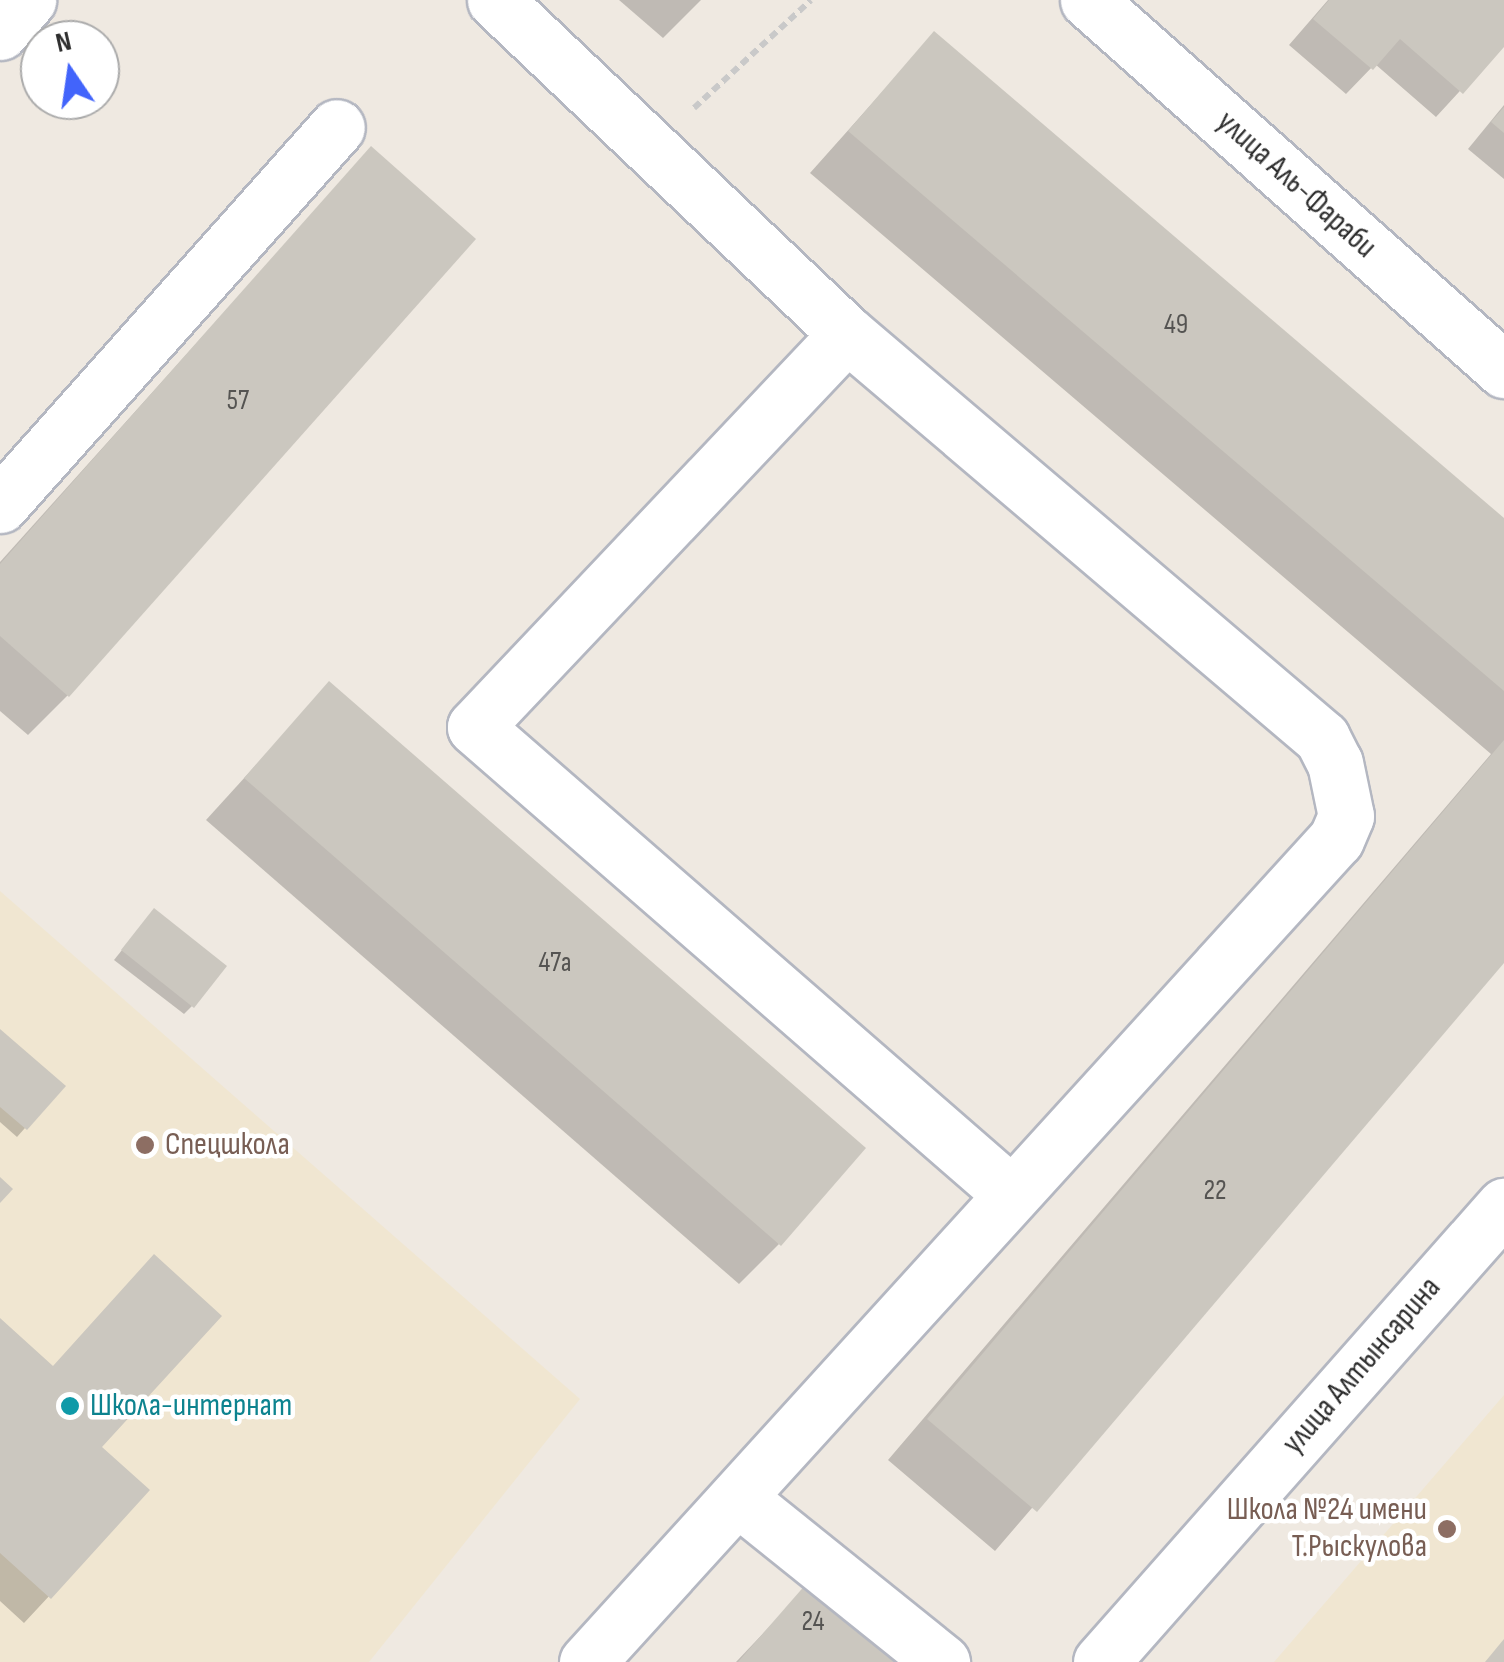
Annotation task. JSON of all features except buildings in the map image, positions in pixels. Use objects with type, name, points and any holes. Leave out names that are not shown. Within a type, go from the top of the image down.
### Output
[{"type":"street","points":[[0,32],[28,0]]},
{"type":"street","points":[[495,0],[847,334],[1322,738],[1342,785],[1346,816],[1336,839],[1009,1192],[587,1662]]},
{"type":"street","name":"улица Аль-Фараби","points":[[1088,0],[1504,370]]},
{"type":"street","points":[[0,505],[338,127]]},
{"type":"street","points":[[847,334],[475,727],[1009,1192]]},
{"type":"street","name":"улица Алтынсарина","points":[[1101,1662],[1504,1206]]},
{"type":"street","points":[[738,1498],[942,1662]]},
{"type":"path","points":[[652,146],[811,0]]},
{"type":"shaded area","name":"Спецшкола","points":[[0,891],[580,1399],[369,1662],[0,1662]]},
{"type":"shaded area","name":"Школа №24 имени Т.Рыскулова","points":[[1504,1395],[1504,1662],[1274,1662]]},
{"type":"place","name":"Спецшкола","points":[[145,1145]]},
{"type":"place","name":"Школа-интернат","points":[[70,1406]]},
{"type":"place","name":"Школа №24 имени Т.Рыскулова","points":[[1447,1529]]}]
